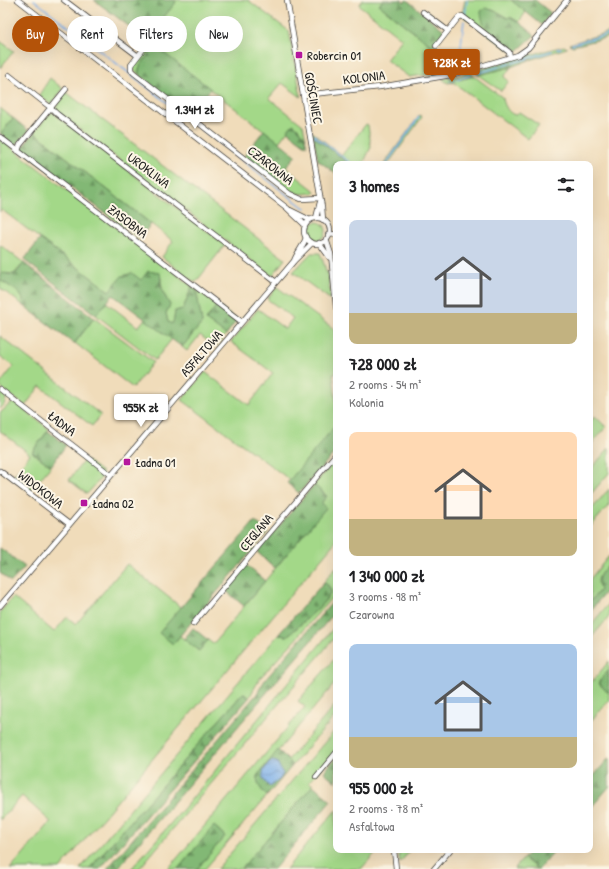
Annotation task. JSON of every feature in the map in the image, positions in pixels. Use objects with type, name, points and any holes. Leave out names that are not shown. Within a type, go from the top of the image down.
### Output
[{"type":"street","points":[[18,0],[287,208],[305,226]]},
{"type":"street","points":[[64,0],[138,56]]},
{"type":"street","name":"GOŚCINIEC","points":[[287,0],[321,199],[323,220]]},
{"type":"street","name":"KOLONIA","points":[[303,95],[380,87],[451,75],[510,57],[528,48],[567,0]]},
{"type":"street","points":[[423,12],[447,30]]},
{"type":"street","points":[[436,46],[447,30],[459,17],[463,17],[509,52],[510,57]]},
{"type":"street","name":"CZAROWNA","points":[[141,52],[131,66],[131,70],[134,73],[290,194],[301,199],[321,199]]},
{"type":"street","name":"UROKLIWA","points":[[9,75],[63,119],[276,282]]},
{"type":"street","points":[[18,151],[20,145],[66,89]]},
{"type":"street","name":"ZASOBNA","points":[[0,137],[242,322]]},
{"type":"street","name":"GOŚCINIEC","points":[[316,218],[321,199]]},
{"type":"street","points":[[287,208],[310,220]]},
{"type":"street","points":[[333,235],[327,237],[319,243],[312,243],[306,237],[304,232],[305,226],[310,220],[316,218],[326,222],[329,228],[327,237],[331,254],[330,258],[333,282]]},
{"type":"street","points":[[329,228],[333,229]]},
{"type":"street","name":"ASFALTOWA","points":[[294,261],[306,237]]},
{"type":"street","name":"ASFALTOWA","points":[[0,606],[294,261],[312,243]]},
{"type":"street","points":[[319,243],[330,258]]},
{"type":"street","name":"ŁADNA","points":[[0,389],[112,475]]},
{"type":"street","name":"CEGLANA","points":[[193,624],[333,458]]},
{"type":"street","name":"WIDOKOWA","points":[[0,471],[69,524]]},
{"type":"street","points":[[316,777],[333,757]]},
{"type":"street","points":[[394,853],[396,869]]},
{"type":"street","points":[[434,869],[447,853]]},
{"type":"green space","points":[[94,0],[174,0],[176,2],[165,16],[126,16],[126,24],[118,18],[118,16],[115,16]]},
{"type":"green space","points":[[174,0],[248,0],[289,31],[301,97],[282,83],[269,98],[303,125],[306,139],[299,129],[293,124],[279,142],[162,52],[187,52],[187,16],[165,16],[176,2]]},
{"type":"green space","points":[[363,0],[383,0],[379,5],[457,66],[456,71],[409,77],[386,60],[402,39],[359,5]]},
{"type":"green space","points":[[383,0],[402,0],[404,2],[407,0],[444,30],[433,47],[379,5]]},
{"type":"green space","points":[[465,0],[511,0],[526,12],[519,22],[510,17],[507,18],[490,9],[490,31],[504,41],[506,44],[505,47],[462,15]]},
{"type":"green space","points":[[511,0],[535,0],[551,13],[542,25]]},
{"type":"green space","points":[[486,8],[500,13],[507,18],[510,17],[519,22],[535,35],[517,51],[513,51],[505,47],[503,40],[489,30],[484,24],[481,11]]},
{"type":"green space","points":[[609,32],[609,37],[573,46],[569,44]]},
{"type":"green space","points":[[0,41],[13,52],[0,68]]},
{"type":"green space","points":[[564,46],[567,48],[529,60],[526,56]]},
{"type":"green space","points":[[143,52],[151,52],[140,66],[139,75],[133,70],[133,66]]},
{"type":"green space","points":[[150,52],[163,52],[211,89],[192,109],[183,109],[139,75],[140,66]]},
{"type":"green space","points":[[525,55],[529,60],[511,67],[478,75],[475,71]]},
{"type":"green space","points":[[511,67],[504,77],[509,81],[501,91],[478,75]]},
{"type":"green space","points":[[470,72],[474,76],[458,80],[457,76]]},
{"type":"green space","points":[[457,76],[459,80],[474,76],[503,98],[508,111],[515,115],[519,112],[539,125],[528,139],[453,82],[448,83],[442,79]]},
{"type":"green space","points":[[50,78],[63,89],[52,104],[39,95]]},
{"type":"green space","points":[[66,92],[285,259],[272,276],[54,110]]},
{"type":"green space","points":[[0,108],[13,118],[1,134],[0,133]]},
{"type":"green space","points":[[52,112],[225,245],[196,282],[162,257],[173,241],[34,132]]},
{"type":"green space","points":[[420,115],[422,117],[390,161],[386,161]]},
{"type":"green space","points":[[13,118],[29,131],[15,145],[12,145],[1,134]]},
{"type":"green space","points":[[293,124],[302,134],[307,146],[287,131]]},
{"type":"green space","points":[[366,124],[368,125],[371,147],[364,161],[346,161],[313,136],[312,132],[342,155]]},
{"type":"green space","points":[[264,130],[296,155],[276,180],[244,156]]},
{"type":"green space","points":[[34,132],[151,224],[139,239],[21,149]]},
{"type":"green space","points":[[313,136],[346,161],[333,161],[333,172],[318,160]]},
{"type":"green space","points":[[0,139],[192,286],[183,309],[175,311],[172,325],[168,322],[166,313],[170,305],[163,292],[161,277],[141,280],[109,291],[2,210],[0,212]]},
{"type":"green space","points":[[286,168],[314,190],[315,193],[299,194],[292,191],[291,192],[276,180]]},
{"type":"green space","points":[[317,222],[324,224],[326,231],[324,238],[317,240],[310,238],[308,231],[310,224]]},
{"type":"green space","points":[[40,239],[109,291],[122,276],[132,273],[141,280],[148,271],[160,273],[163,294],[170,305],[166,313],[168,322],[172,324],[175,311],[183,309],[192,286],[196,289],[202,323],[182,347],[113,295],[96,315],[24,260]]},
{"type":"green space","points":[[0,245],[24,263],[14,274],[3,273],[0,275]]},
{"type":"green space","points":[[311,253],[320,253],[326,272],[328,272],[331,300],[293,272]]},
{"type":"green space","points":[[24,263],[94,318],[74,344],[23,305],[22,297],[19,293],[0,280],[1,274],[14,274]]},
{"type":"green space","points":[[0,280],[19,293],[22,297],[23,305],[0,288]]},
{"type":"green space","points":[[277,287],[333,328],[333,429],[290,480],[182,400],[205,372],[249,405],[273,373],[231,342],[258,309],[285,329],[293,318],[267,299]]},
{"type":"green space","points":[[196,289],[217,305],[206,320],[226,335],[215,347],[200,335],[187,351],[182,347],[202,323]]},
{"type":"green space","points":[[106,302],[138,327],[145,319],[172,339],[155,360],[96,315]]},
{"type":"green space","points":[[217,305],[237,320],[226,335],[206,320]]},
{"type":"green space","points":[[94,318],[153,362],[133,388],[75,343]]},
{"type":"green space","points":[[0,336],[101,415],[92,426],[40,386],[25,406],[0,387],[0,384],[14,366],[0,356]]},
{"type":"green space","points":[[0,390],[6,398],[4,405],[0,409]]},
{"type":"green space","points":[[14,403],[49,429],[32,452],[51,466],[30,491],[12,478],[30,454],[0,431],[0,413],[10,404]]},
{"type":"green space","points":[[595,416],[606,427],[593,442],[593,418]]},
{"type":"green space","points":[[333,429],[333,454],[299,493],[287,483]]},
{"type":"green space","points":[[48,431],[66,445],[51,466],[32,452]]},
{"type":"green space","points":[[609,448],[609,473],[593,492],[593,467]]},
{"type":"green space","points":[[85,459],[102,472],[103,476],[87,494],[69,480]]},
{"type":"green space","points":[[333,462],[333,545],[60,869],[10,869],[51,822],[22,796],[0,820],[0,612],[13,597],[54,632],[67,617],[76,624],[127,564],[182,608],[160,633],[173,644],[180,636],[199,651],[208,640],[213,644],[325,508],[322,502],[327,496],[314,485]]},
{"type":"green space","points":[[314,485],[327,496],[322,502],[326,508],[275,568],[257,552]]},
{"type":"green space","points":[[609,489],[609,505],[593,524],[593,508]]},
{"type":"green space","points":[[255,521],[268,532],[173,644],[159,633]]},
{"type":"green space","points":[[0,548],[25,567],[11,582],[0,573]]},
{"type":"green space","points":[[609,556],[609,564],[601,573],[598,582],[600,590],[593,598],[593,575]]},
{"type":"green space","points":[[609,564],[609,588],[593,607],[593,598],[600,590],[598,582],[601,573]]},
{"type":"green space","points":[[246,565],[265,581],[244,606],[225,590]]},
{"type":"green space","points":[[333,571],[333,596],[260,678],[249,698],[243,693],[89,869],[80,869],[278,635],[287,636],[325,601],[331,591],[324,582]]},
{"type":"green space","points":[[324,582],[331,591],[325,601],[287,636],[278,635]]},
{"type":"green space","points":[[333,601],[333,615],[117,869],[107,869],[256,695],[265,680]]},
{"type":"green space","points":[[609,603],[609,617],[593,636],[593,622]]},
{"type":"green space","points":[[193,628],[208,640],[199,651],[184,639]]},
{"type":"green space","points":[[333,629],[333,640],[139,869],[131,869],[184,808]]},
{"type":"green space","points":[[333,660],[333,686],[257,776],[260,787],[267,796],[205,869],[197,869],[225,836],[214,826],[178,869],[168,869],[305,707],[298,701]]},
{"type":"green space","points":[[609,661],[609,670],[598,683],[609,693],[609,700],[593,719],[593,680]]},
{"type":"green space","points":[[609,670],[609,693],[598,683]]},
{"type":"green space","points":[[243,693],[249,698],[100,869],[89,869]]},
{"type":"green space","points":[[333,708],[333,718],[293,765],[288,760]]},
{"type":"green space","points":[[333,733],[333,754],[309,782],[313,785],[241,869],[217,869]]},
{"type":"green space","points":[[278,750],[293,765],[267,796],[260,787],[257,776]]},
{"type":"green space","points":[[609,758],[609,787],[593,806],[593,777]]},
{"type":"green space","points":[[333,761],[333,780],[324,772]]},
{"type":"green space","points":[[313,785],[331,801],[274,869],[241,869]]},
{"type":"green space","points":[[333,814],[333,853],[375,853],[361,869],[286,869]]},
{"type":"green space","points":[[214,826],[225,836],[197,869],[178,869]]},
{"type":"green space","points":[[398,853],[408,853],[400,863]]},
{"type":"green space","points":[[528,853],[552,853],[539,869],[524,858]]},
{"type":"green space","points":[[524,858],[537,869],[514,869]]},
{"type":"water","points":[[273,761],[277,762],[283,774],[280,779],[270,787],[263,778],[263,773],[265,768]]},
{"type":"waterway","points":[[34,0],[306,208]]},
{"type":"waterway","points":[[465,15],[467,0]]},
{"type":"waterway","points":[[458,70],[464,21]]},
{"type":"waterway","points":[[572,44],[609,34]]},
{"type":"waterway","points":[[557,49],[561,48]]},
{"type":"waterway","points":[[478,73],[552,51]]},
{"type":"waterway","points":[[450,81],[471,75]]},
{"type":"waterway","points":[[388,161],[419,117]]},
{"type":"waterway","points":[[314,135],[348,161]]},
{"type":"place","name":"Robercin 01","points":[[299,55]]},
{"type":"place","name":"Ładna 01","points":[[127,462]]},
{"type":"place","name":"Ładna 02","points":[[84,503]]}]
